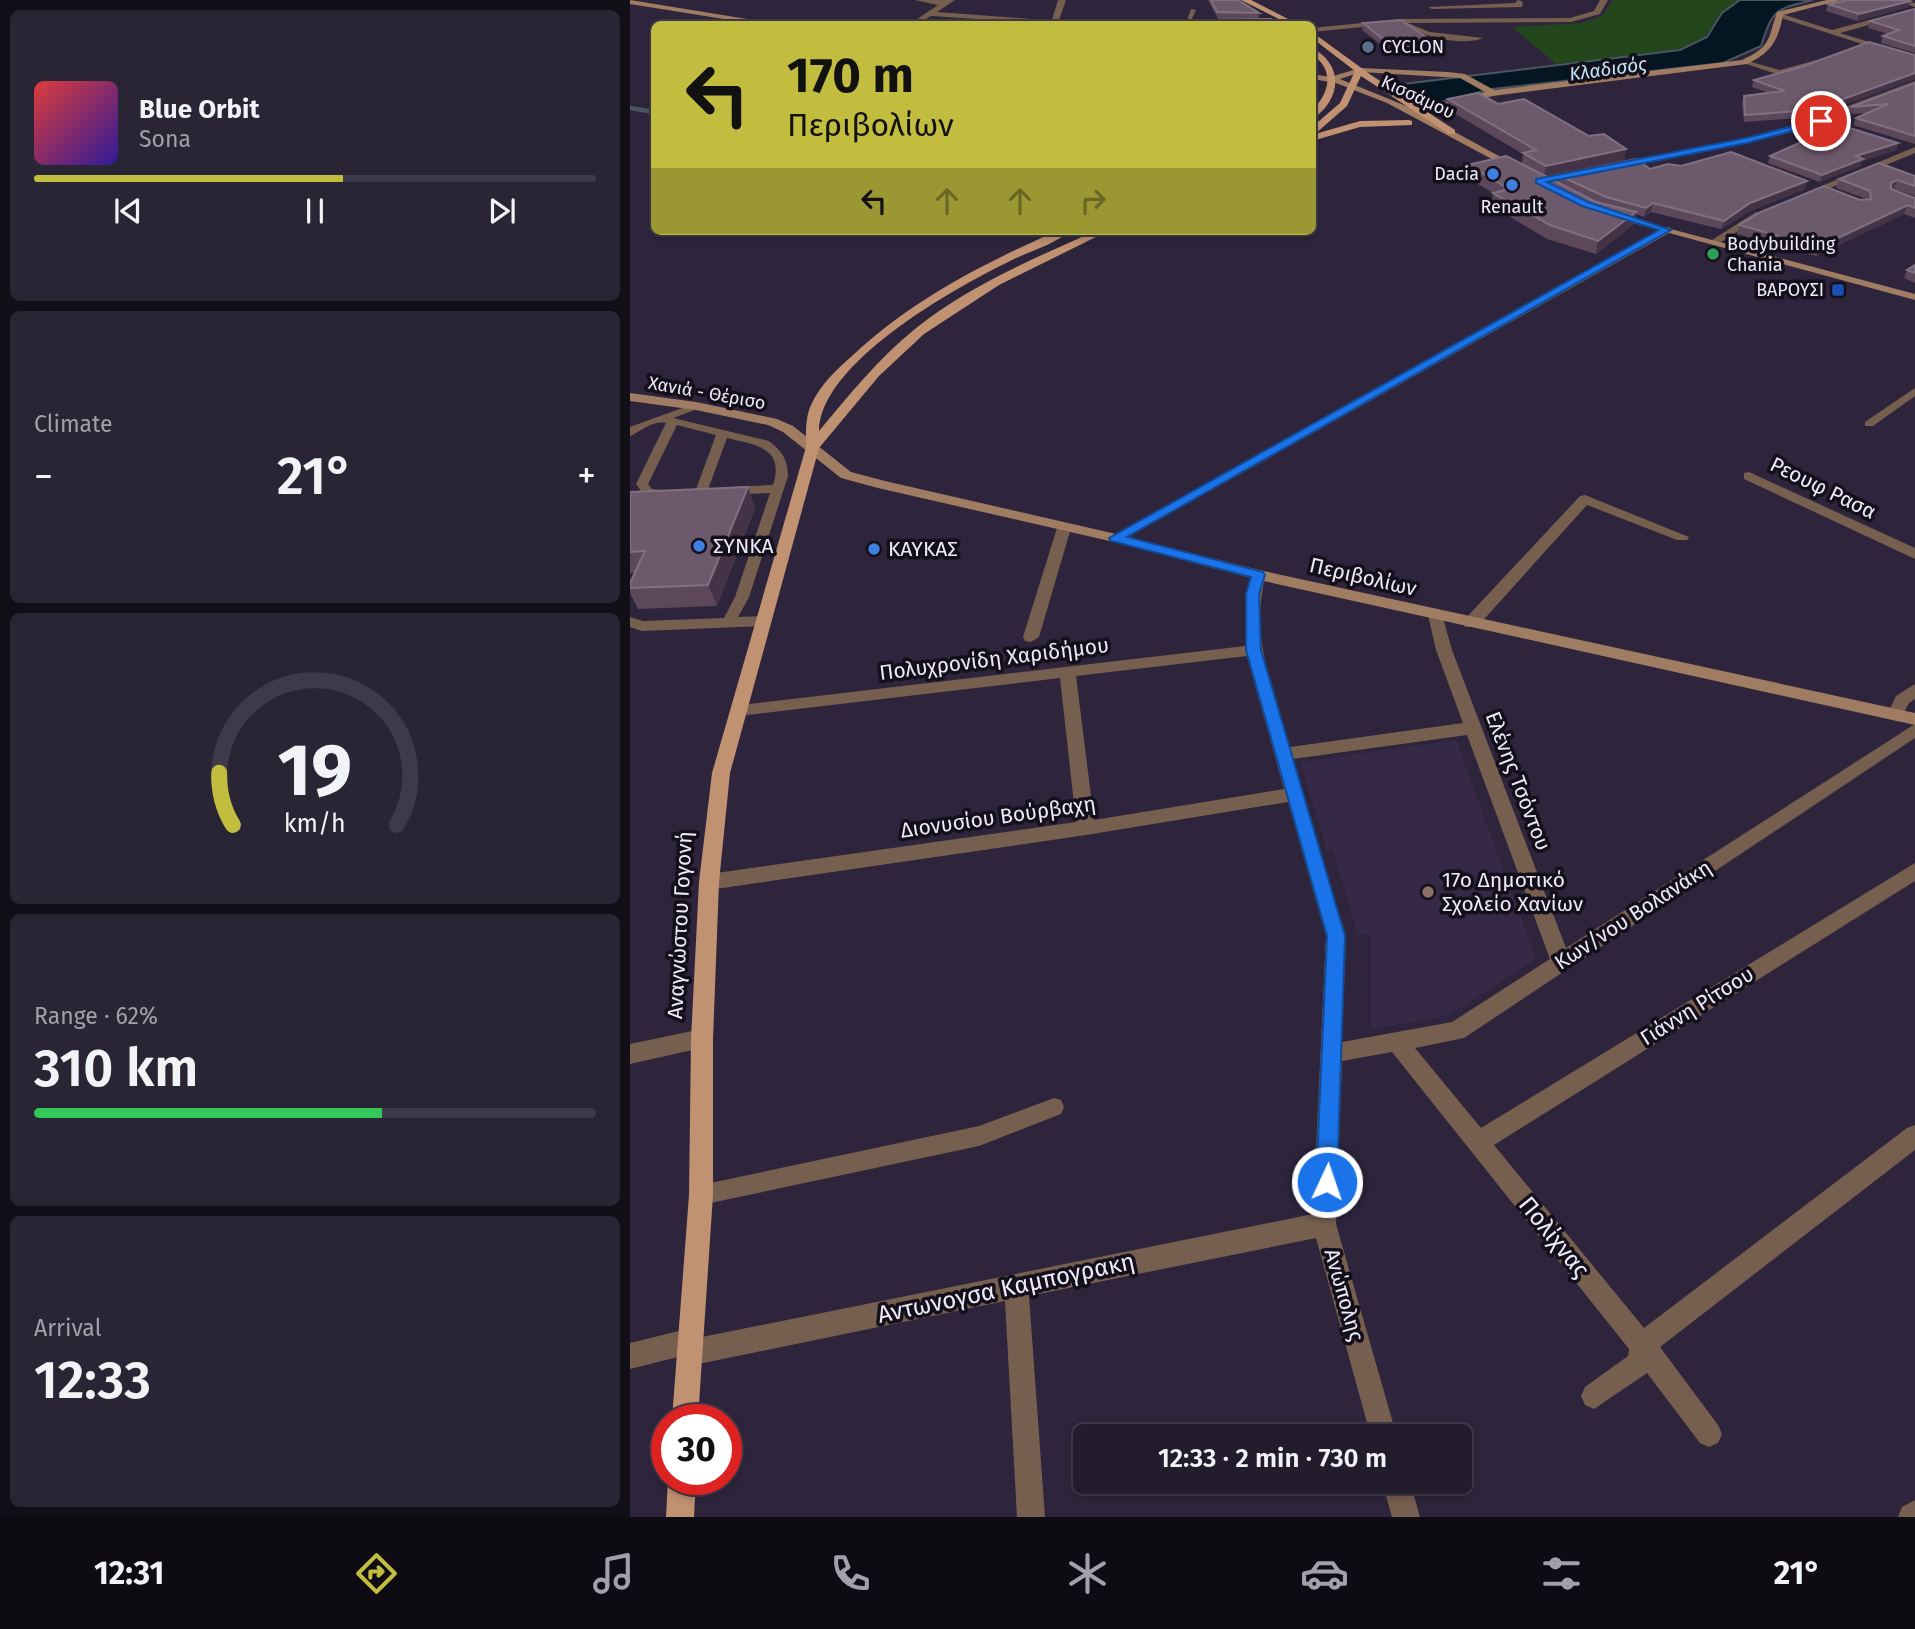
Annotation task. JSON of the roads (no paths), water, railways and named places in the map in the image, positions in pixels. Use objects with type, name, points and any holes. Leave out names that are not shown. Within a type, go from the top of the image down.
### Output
[{"type":"main road","points":[[1245,0],[1286,21]]},
{"type":"main road","points":[[1245,0],[1275,21]]},
{"type":"main road","points":[[1420,110],[1491,92],[1744,62],[1770,46],[1777,36],[1779,16],[1793,9],[1837,0]]},
{"type":"main road","points":[[630,2],[747,21]]},
{"type":"main road","points":[[1316,36],[1357,78]]},
{"type":"main road","points":[[1316,53],[1331,69],[1333,79],[1327,102],[1316,113]]},
{"type":"main road","points":[[1316,66],[1324,59]]},
{"type":"main road","points":[[1357,78],[1439,73],[1462,76],[1491,92]]},
{"type":"main road","points":[[1333,79],[1439,73]]},
{"type":"main road","name":"Κισσάμου","points":[[1316,77],[1357,78],[1528,175]]},
{"type":"main road","points":[[1368,77],[1452,132]]},
{"type":"main road","points":[[1316,129],[1353,98],[1357,78]]},
{"type":"main road","name":"Κισσάμου","points":[[1316,86],[1353,98]]},
{"type":"main road","name":"Κισσάμου","points":[[1385,112],[1486,153]]},
{"type":"main road","points":[[1316,137],[1366,123],[1409,123]]},
{"type":"main road","points":[[1599,209],[1915,297]]},
{"type":"main road","name":"Αναγνώστου Γογονή","points":[[686,1404],[701,1195],[702,1039],[709,882],[721,773],[813,447],[813,416],[817,403],[847,367],[888,329],[934,296],[973,273],[1056,235]]},
{"type":"main road","name":"Αναγνώστου Γογονή","points":[[813,447],[897,351],[929,324],[997,280],[1094,235]]},
{"type":"main road","name":"Χανιά - Θέρισο","points":[[630,397],[696,406],[772,422],[788,429],[813,447]]},
{"type":"main road","name":"Περιβολίων","points":[[813,447],[853,478],[1116,538],[1259,575],[1915,719]]},
{"type":"main road","points":[[680,1517],[681,1495]]},
{"type":"street","points":[[919,0],[948,2]]},
{"type":"street","points":[[1055,21],[1062,0]]},
{"type":"street","points":[[1423,0],[1450,21]]},
{"type":"street","points":[[1316,32],[1402,21],[1577,19],[1597,12],[1604,0]]},
{"type":"street","points":[[919,21],[948,2]]},
{"type":"street","points":[[1432,7],[1518,5],[1519,2]]},
{"type":"street","points":[[1831,33],[1915,9]]},
{"type":"street","points":[[931,14],[1027,21]]},
{"type":"street","points":[[1779,16],[1914,58]]},
{"type":"street","points":[[1854,48],[1867,44]]},
{"type":"street","points":[[1763,79],[1830,57]]},
{"type":"street","points":[[1744,62],[1780,74]]},
{"type":"street","points":[[1605,168],[1712,148],[1821,121],[1915,83]]},
{"type":"street","points":[[1821,121],[1832,125]]},
{"type":"street","points":[[1903,146],[1915,150]]},
{"type":"street","points":[[1712,148],[1724,152]]},
{"type":"street","points":[[1794,199],[1915,150]]},
{"type":"street","points":[[1808,184],[1841,197]]},
{"type":"street","points":[[1714,242],[1753,216],[1772,208]]},
{"type":"street","points":[[1116,538],[1667,230]]},
{"type":"street","name":"Ρεουφ Ρασα","points":[[1749,476],[1915,554]]},
{"type":"street","points":[[1471,623],[1585,499],[1682,537]]},
{"type":"street","points":[[1031,637],[1065,528]]},
{"type":"street","name":"Ανώπολης","points":[[1259,575],[1252,594],[1253,650],[1336,936],[1324,1224],[1380,1424]]},
{"type":"street","name":"Ελένης Τσόντου","points":[[1436,615],[1444,650],[1561,962]]},
{"type":"street","name":"Πολυχρονίδη Χαριδήμου","points":[[739,710],[1253,650]]},
{"type":"street","points":[[1067,672],[1086,828]]},
{"type":"street","points":[[1895,715],[1902,700],[1915,690]]},
{"type":"street","points":[[1283,754],[1474,728]]},
{"type":"street","name":"Κων/νου Βολανάκη","points":[[1332,1052],[1456,1031],[1915,730]]},
{"type":"street","name":"Διονυσίου Βούρβαχη","points":[[709,882],[1086,828],[1294,794]]},
{"type":"street","name":"Γιάννη Ρίτσου","points":[[1479,1142],[1915,870]]},
{"type":"street","points":[[630,1054],[702,1039]]},
{"type":"street","name":"Πολίχνας","points":[[1397,1042],[1642,1345],[1709,1434]]},
{"type":"street","points":[[1594,1396],[1640,1363],[1642,1345],[1915,1136]]},
{"type":"street","name":"Αντωνογσα Καμπογρακη","points":[[630,1356],[1016,1286],[1324,1224]]},
{"type":"street","points":[[1016,1286],[1031,1517]]},
{"type":"street","points":[[1399,1494],[1406,1517]]},
{"type":"lane","points":[[1899,0],[1915,9]]},
{"type":"lane","points":[[1188,21],[1193,10]]},
{"type":"lane","points":[[1402,21],[1409,27],[1430,34],[1480,38]]},
{"type":"lane","points":[[1869,424],[1915,391]]},
{"type":"lane","points":[[630,432],[640,425],[667,419],[696,406]]},
{"type":"lane","points":[[667,419],[765,444],[778,452],[782,476],[742,597],[729,622]]},
{"type":"lane","points":[[667,419],[642,484],[648,492],[777,489]]},
{"type":"lane","points":[[689,493],[723,432]]},
{"type":"lane","points":[[630,622],[642,626],[765,621]]},
{"type":"lane","points":[[701,1195],[979,1136],[1054,1107]]},
{"type":"water","name":"Κλαδισός","points":[[1740,0],[1813,0],[1783,8],[1773,17],[1761,46],[1723,63],[1492,89],[1428,105],[1395,85],[1680,50],[1707,37],[1722,13]]},
{"type":"waterway","points":[[630,108],[651,112]]},
{"type":"place","name":"CYCLON","points":[[1368,47]]},
{"type":"place","name":"Dacia","points":[[1493,174]]},
{"type":"place","name":"Renault","points":[[1512,185]]},
{"type":"place","name":"Bodybuilding Chania","points":[[1713,254]]},
{"type":"place","name":"ΒΑΡΟΥΣΙ","points":[[1838,290]]},
{"type":"place","name":"ΣΥΝΚΑ","points":[[699,546]]},
{"type":"place","name":"ΚΑΥΚΑΣ","points":[[874,549]]},
{"type":"place","name":"17ο Δημοτικό Σχολείο Χανίων","points":[[1428,892]]}]
